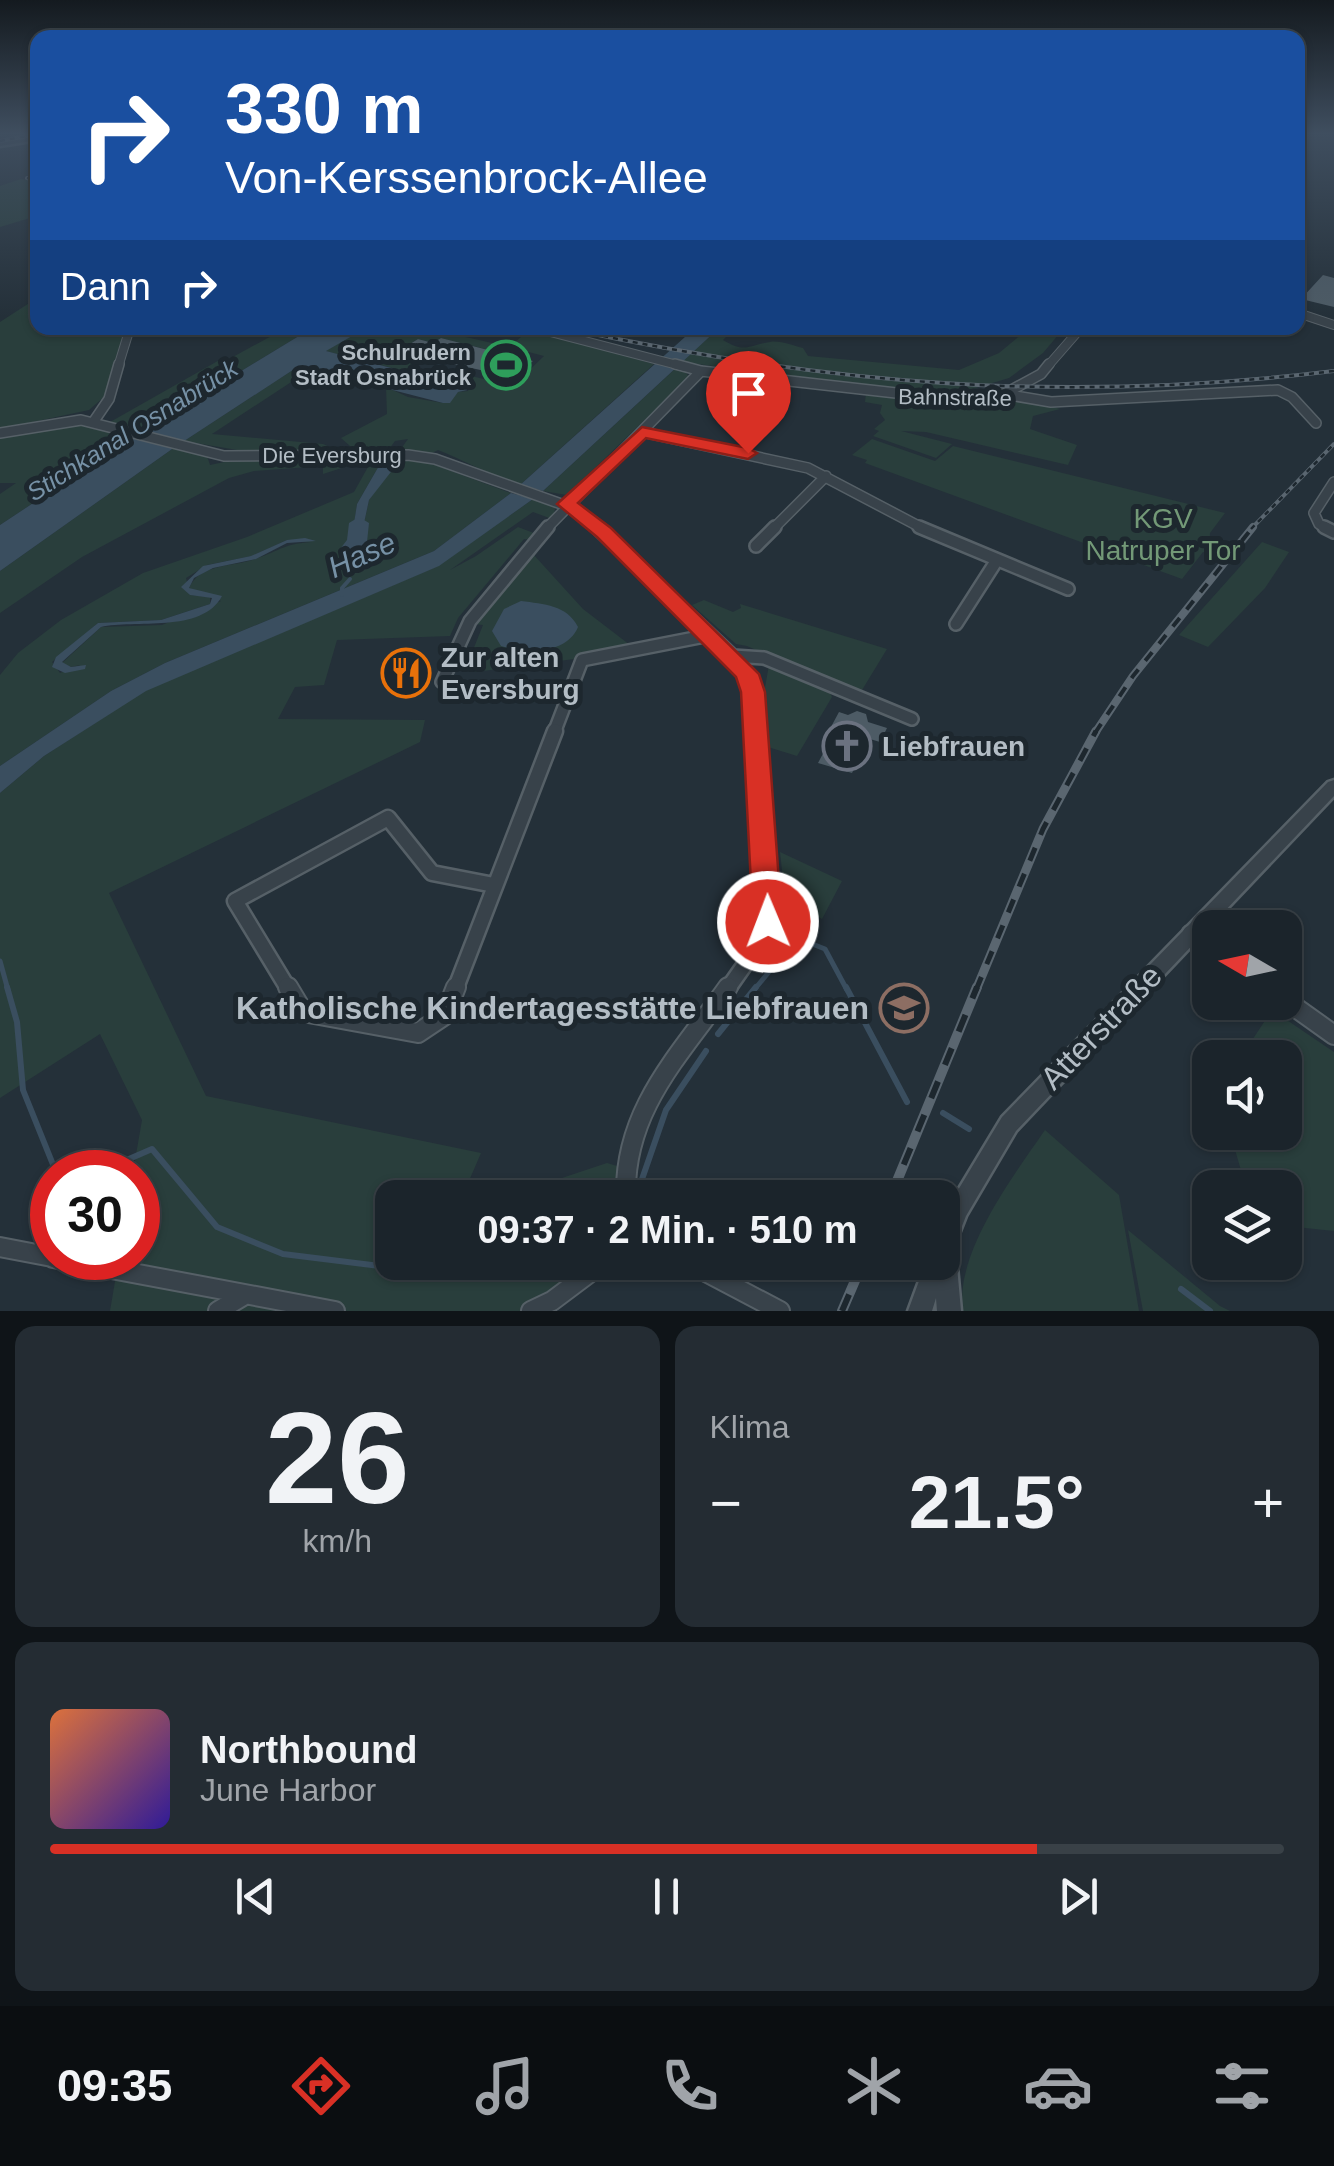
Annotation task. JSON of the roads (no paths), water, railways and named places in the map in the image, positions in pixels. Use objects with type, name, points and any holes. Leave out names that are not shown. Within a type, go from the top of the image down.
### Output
[{"type":"street","points":[[1305,315],[1334,325]]},
{"type":"street","points":[[94,422],[109,399],[128,335]]},
{"type":"street","name":"Bahnstraße","points":[[561,335],[701,371],[927,400],[967,401],[1004,394],[1051,402],[1278,390],[1292,397],[1316,423]]},
{"type":"street","points":[[1004,394],[1041,374],[1075,335]]},
{"type":"street","points":[[442,682],[470,621],[567,504],[701,371]]},
{"type":"street","points":[[0,433],[81,420],[109,399]]},
{"type":"street","name":"Die Eversburg","points":[[81,420],[232,456],[408,454],[435,459],[567,504],[604,532],[747,674],[753,692],[768,922],[760,943],[642,1108],[630,1134],[625,1180]]},
{"type":"street","points":[[642,432],[786,462],[826,476],[901,519],[1068,589]]},
{"type":"street","points":[[756,546],[826,476]]},
{"type":"street","points":[[1334,482],[1314,513],[1314,519],[1334,532]]},
{"type":"street","points":[[956,624],[997,560]]},
{"type":"street","points":[[494,885],[432,873],[388,818],[235,900],[303,1012],[418,1032],[445,1015],[582,660],[710,635]]},
{"type":"street","points":[[733,656],[764,658],[912,719]]},
{"type":"street","name":"Atterstraße","points":[[960,1205],[1009,1124],[1334,786]]},
{"type":"street","points":[[1302,1012],[1334,1035]]},
{"type":"street","points":[[0,1247],[30,1253]]},
{"type":"street","points":[[160,1279],[335,1311]]},
{"type":"street","points":[[531,1311],[580,1280]]},
{"type":"street","points":[[721,1280],[780,1311]]},
{"type":"street","name":"Atterstraße","points":[[920,1311],[931,1280]]},
{"type":"street","points":[[944,1280],[948,1311]]},
{"type":"street","points":[[218,1311],[243,1296]]},
{"type":"water","points":[[300,335],[354,335],[326,351],[472,389],[458,392],[450,403],[443,403],[299,366],[175,447],[0,571],[0,525],[139,433]]},
{"type":"water","points":[[687,335],[711,335],[543,491],[520,485]]},
{"type":"water","points":[[384,457],[397,457],[394,468],[369,500],[360,542],[350,549],[357,504]]},
{"type":"water","points":[[511,493],[533,499],[439,566],[146,691],[44,756],[0,793],[0,766],[111,691],[165,663],[434,551]]},
{"type":"water","points":[[287,540],[316,541],[287,543],[256,559],[213,568],[194,578],[189,588],[222,596],[199,616],[166,623],[101,627],[62,662],[71,667],[86,665],[85,669],[65,673],[52,667],[56,657],[98,623],[161,620],[210,604],[212,598],[190,595],[181,587],[203,566],[251,556]]},
{"type":"water","points":[[521,601],[568,614],[578,627],[573,636],[545,650],[501,646],[492,631],[504,609]]},
{"type":"waterway","name":"Hase","points":[[351,566],[350,549],[357,542],[359,523]]},
{"type":"waterway","name":"Hase","points":[[342,595],[342,588],[350,579]]},
{"type":"waterway","points":[[754,990],[797,938],[825,949],[847,990]]},
{"type":"waterway","points":[[0,961],[8,990]]},
{"type":"waterway","points":[[7,987],[17,1022],[23,1090],[47,1150]]},
{"type":"waterway","points":[[718,1034],[756,987]]},
{"type":"waterway","points":[[846,987],[907,1102]]},
{"type":"waterway","points":[[642,1180],[666,1110],[706,1051]]},
{"type":"waterway","points":[[943,1113],[969,1129]]},
{"type":"waterway","points":[[160,1159],[217,1227],[283,1254],[375,1265]]},
{"type":"waterway","points":[[1181,1289],[1210,1311]]},
{"type":"railway","points":[[599,335],[759,363],[947,383],[1136,386],[1334,371]]},
{"type":"railway","points":[[1251,529],[1334,444]]},
{"type":"railway","points":[[1095,733],[1133,676],[1253,527]]},
{"type":"railway","points":[[976,990],[1043,829],[1096,731]]},
{"type":"railway","points":[[897,1180],[977,987]]},
{"type":"railway","points":[[842,1311],[855,1280]]},
{"type":"place","name":"Schulrudern Stadt Osnabrück","points":[[506,365]]},
{"type":"place","name":"Zur alten Eversburg","points":[[406,673]]},
{"type":"place","name":"Liebfrauen","points":[[847,746]]},
{"type":"place","name":"Katholische Kindertagesstätte Liebfrauen","points":[[904,1008]]},
{"type":"water label","name":"Stichkanal Osnabrück","points":[[132,430]]},
{"type":"park label","name":"KGV Natruper Tor","points":[[1163,534]]}]
